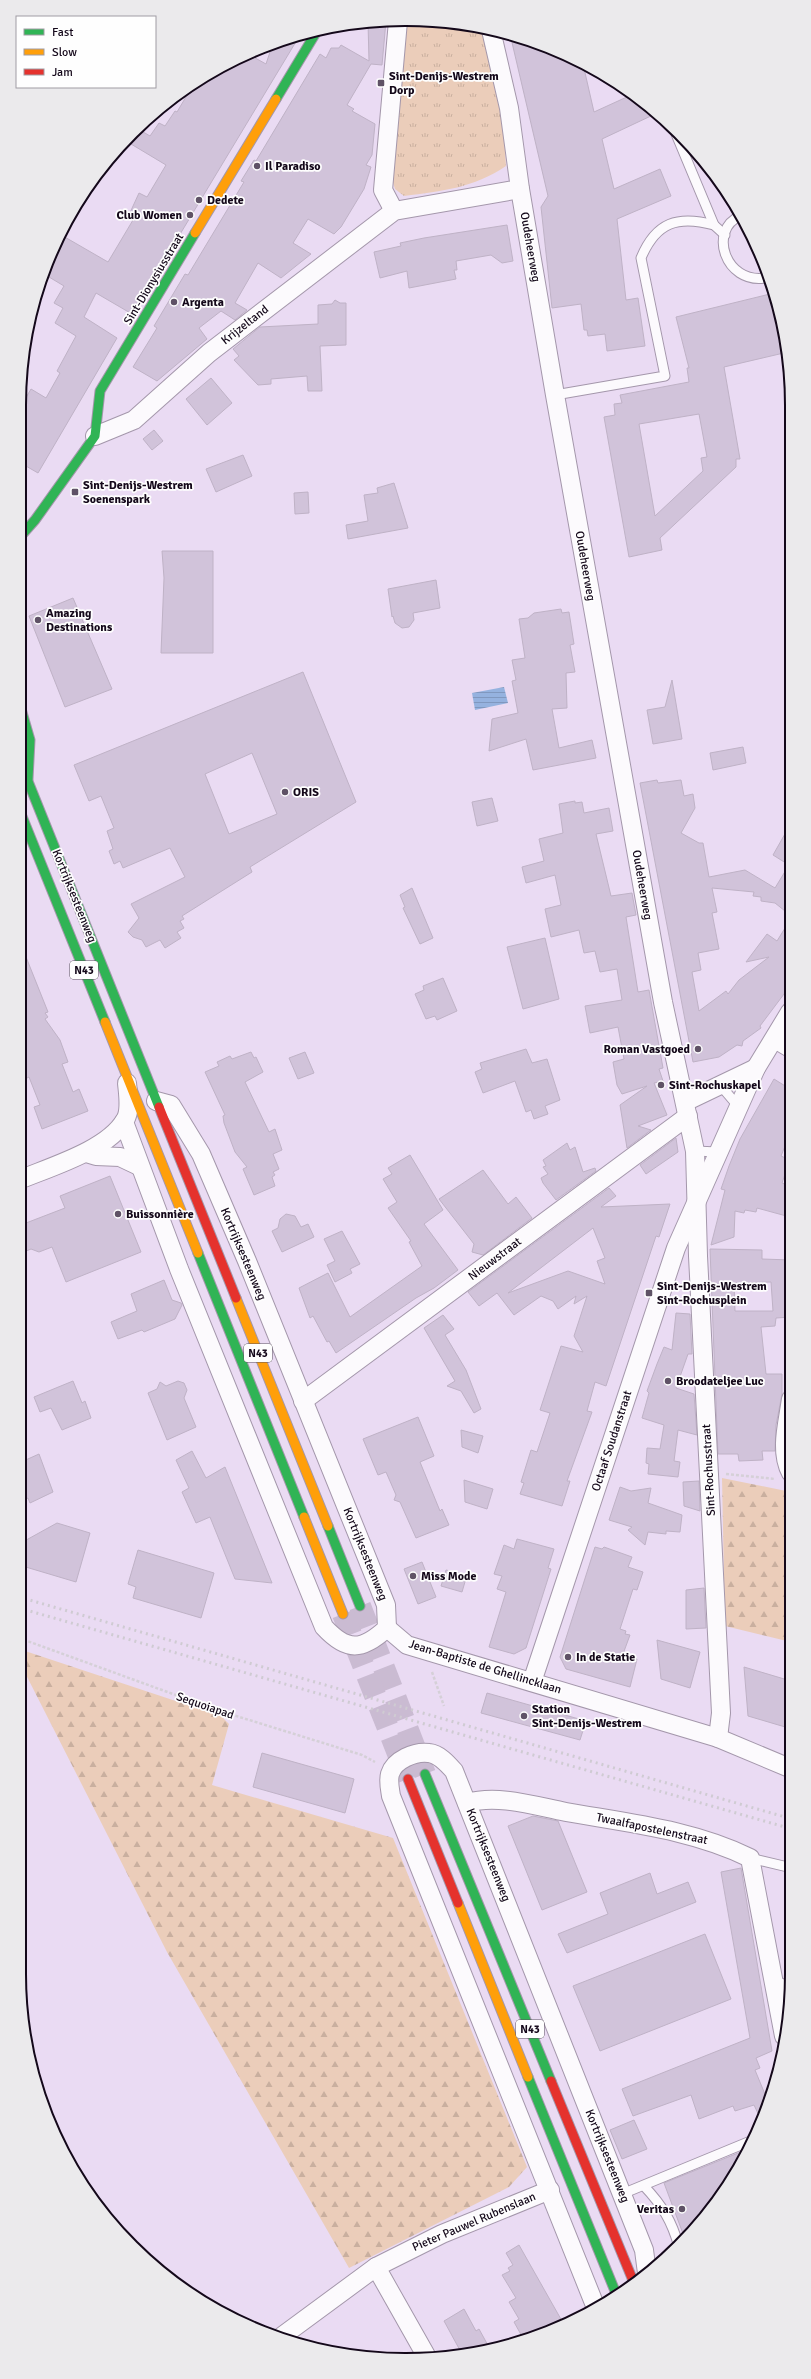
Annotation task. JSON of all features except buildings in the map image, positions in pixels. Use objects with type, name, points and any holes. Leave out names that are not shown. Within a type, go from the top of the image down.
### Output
[{"type":"main road","name":"Sint-Dionysiusstraat","points":[[26,530],[35,520],[95,436],[100,391],[313,37]]},
{"type":"main road","name":"Kortrijksesteenweg","points":[[26,720],[32,752],[28,780]]},
{"type":"main road","name":"Kortrijksesteenweg","points":[[26,775],[164,1103],[360,1606]]},
{"type":"main road","name":"Kortrijksesteenweg","points":[[26,826],[343,1614]]},
{"type":"main road","name":"Kortrijksesteenweg","points":[[425,1774],[632,2278]]},
{"type":"main road","name":"N43","points":[[408,1779],[615,2290]]},
{"type":"street","points":[[394,211],[383,190],[398,26]]},
{"type":"street","name":"Oudeheerweg","points":[[492,36],[510,108],[520,189],[555,395],[663,1002],[695,1151]]},
{"type":"street","name":"Krijzeltand","points":[[95,436],[134,420],[209,353],[394,211],[520,189]]},
{"type":"street","name":"Octaaf Soudanstraat","points":[[532,1682],[676,1248],[756,1068],[783,1044]]},
{"type":"street","name":"Nieuwstraat","points":[[303,1401],[686,1109],[721,1086],[756,1068]]},
{"type":"street","points":[[26,1177],[86,1153],[105,1141],[124,1122],[126,1119],[129,1096],[125,1073]]},
{"type":"street","name":"Kortrijksesteenweg","points":[[164,1103],[201,1154],[247,1261],[386,1605],[387,1628]]},
{"type":"street","points":[[124,1122],[139,1166],[324,1627],[334,1639],[343,1645],[353,1646],[365,1644],[387,1628]]},
{"type":"street","name":"Sint-Rochusstraat","points":[[695,1151],[698,1256],[721,1713],[718,1738]]},
{"type":"street","points":[[86,1153],[96,1156],[120,1157],[139,1166]]},
{"type":"street","name":"Jean-Baptiste de Ghellincklaan","points":[[387,1628],[407,1645],[718,1738],[785,1766]]},
{"type":"street","name":"Kortrijksesteenweg","points":[[390,1773],[398,1763],[410,1755],[429,1752],[442,1758],[454,1770],[644,2250],[646,2267]]},
{"type":"street","points":[[390,1773],[391,1796],[594,2303]]},
{"type":"street","name":"Twaalfapostelenstraat","points":[[467,1803],[480,1800],[509,1801],[612,1820],[695,1837],[750,1858]]},
{"type":"street","points":[[750,1858],[782,1984],[783,2010]]},
{"type":"street","points":[[550,2190],[576,2229],[604,2261]]},
{"type":"street","name":"Pieter Pauwel Rubenslaan","points":[[287,2334],[376,2267],[442,2234],[550,2190]]},
{"type":"street","points":[[376,2267],[424,2352]]},
{"type":"lane","points":[[680,143],[714,225],[725,235]]},
{"type":"lane","points":[[555,395],[665,376],[642,258],[648,241],[662,227],[682,219],[714,225]]},
{"type":"lane","points":[[736,220],[731,224],[725,235],[724,251],[730,266],[746,278],[763,278]]},
{"type":"lane","points":[[721,1086],[738,1106]]},
{"type":"lane","points":[[695,1151],[718,1152]]},
{"type":"lane","points":[[750,1858],[785,1866]]},
{"type":"lane","points":[[622,2194],[745,2144]]},
{"type":"lane","points":[[644,2186],[660,2203],[671,2221],[677,2239]]},
{"type":"path","points":[[710,1473],[784,1476]]},
{"type":"path","name":"Sequoiapad","points":[[26,1641],[217,1710],[362,1755],[373,1760],[390,1773]]},
{"type":"path","points":[[434,1679],[444,1706]]},
{"type":"green space","points":[[406,26],[455,29],[486,35],[503,115],[506,166],[470,184],[445,190],[404,196],[395,189],[391,176]]},
{"type":"green space","points":[[722,1478],[785,1491],[785,1641],[725,1626]]},
{"type":"green space","points":[[26,1651],[221,1716],[229,1724],[212,1785],[393,1838],[527,2167],[509,2187],[349,2268],[167,1952],[26,1675]]},
{"type":"water","points":[[504,687],[508,703],[475,710],[472,693]]},
{"type":"tunnel","points":[[360,1606],[425,1774]]},
{"type":"tunnel","points":[[343,1614],[408,1779]]},
{"type":"railway","points":[[26,1599],[785,1817]]},
{"type":"railway","points":[[26,1610],[785,1827]]},
{"type":"traffic: fast","points":[[276,99],[313,37]]},
{"type":"traffic: fast","points":[[26,530],[35,520],[95,436],[100,391],[195,233]]},
{"type":"traffic: fast","points":[[26,726],[30,740],[28,779]]},
{"type":"traffic: fast","points":[[26,776],[159,1107]]},
{"type":"traffic: fast","points":[[26,826],[105,1022]]},
{"type":"traffic: fast","points":[[198,1253],[304,1517]]},
{"type":"traffic: fast","points":[[328,1526],[360,1606]]},
{"type":"traffic: fast","points":[[425,1774],[551,2081]]},
{"type":"traffic: fast","points":[[528,2077],[615,2290]]},
{"type":"traffic: slow","points":[[195,233],[276,99]]},
{"type":"traffic: slow","points":[[105,1022],[198,1253]]},
{"type":"traffic: slow","points":[[236,1298],[328,1526]]},
{"type":"traffic: slow","points":[[304,1517],[343,1614]]},
{"type":"traffic: slow","points":[[458,1903],[528,2077]]},
{"type":"traffic: jam","points":[[159,1107],[236,1298]]},
{"type":"traffic: jam","points":[[408,1779],[458,1903]]},
{"type":"traffic: jam","points":[[551,2081],[632,2278]]},
{"type":"place","name":"Sint-Denijs-Westrem Dorp","points":[[381,83]]},
{"type":"place","name":"Il Paradiso","points":[[257,166]]},
{"type":"place","name":"Dedete","points":[[199,200]]},
{"type":"place","name":"Club Women","points":[[190,215]]},
{"type":"place","name":"Argenta","points":[[174,302]]},
{"type":"place","name":"Sint-Denijs-Westrem Soenenspark","points":[[75,492]]},
{"type":"place","name":"Amazing Destinations","points":[[38,620]]},
{"type":"place","name":"ORIS","points":[[285,792]]},
{"type":"place","name":"Roman Vastgoed","points":[[698,1049]]},
{"type":"place","name":"Sint-Rochuskapel","points":[[661,1085]]},
{"type":"place","name":"Buissonnière","points":[[118,1214]]},
{"type":"place","name":"Sint-Denijs-Westrem Sint-Rochusplein","points":[[649,1293]]},
{"type":"place","name":"Broodateljee Luc","points":[[668,1381]]},
{"type":"place","name":"Miss Mode","points":[[413,1576]]},
{"type":"place","name":"In de Statie","points":[[568,1657]]},
{"type":"place","name":"Station Sint-Denijs-Westrem","points":[[524,1716]]},
{"type":"place","name":"Veritas","points":[[682,2209]]}]
